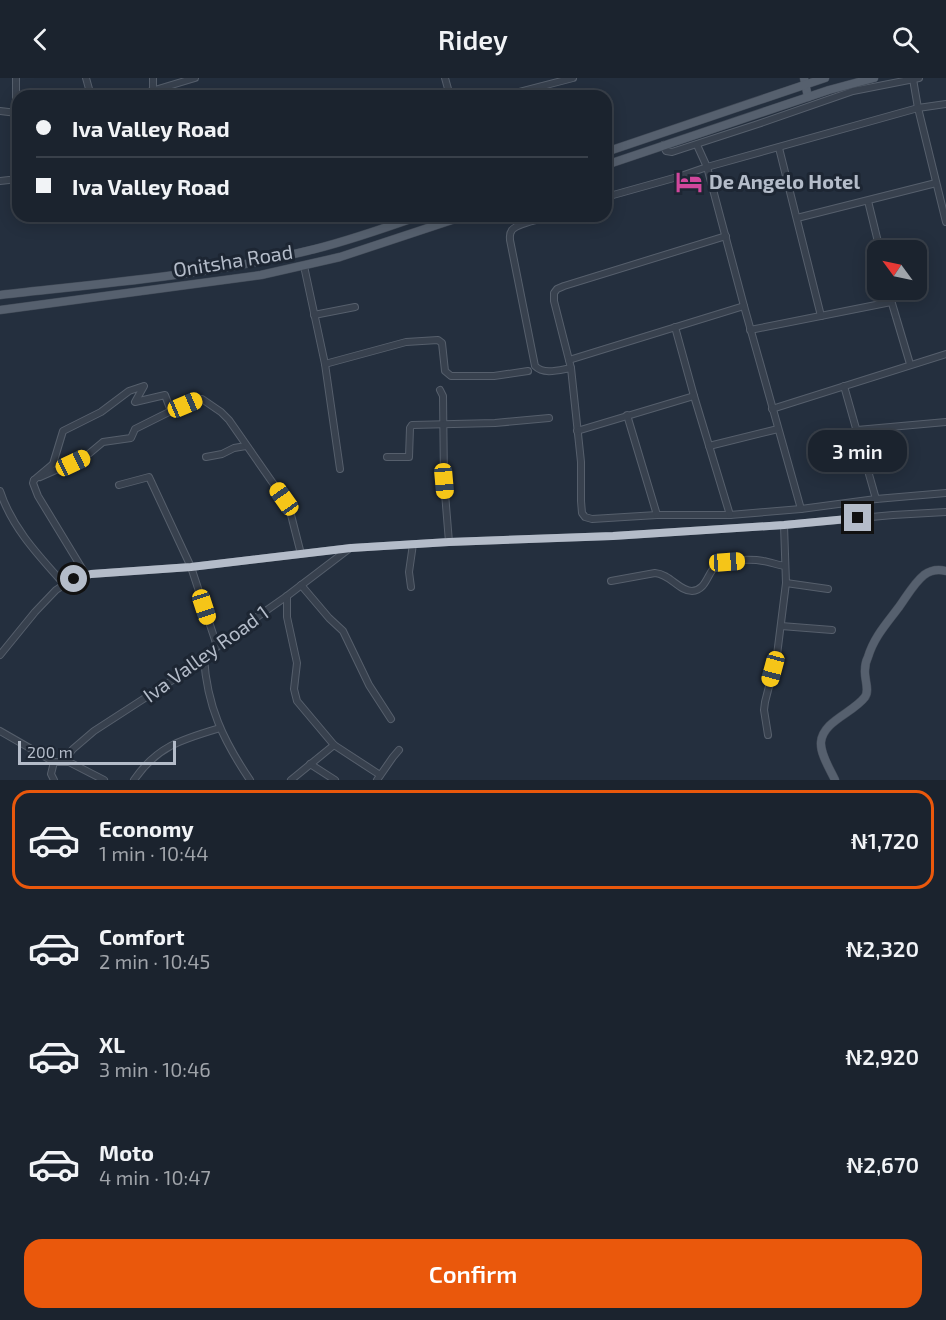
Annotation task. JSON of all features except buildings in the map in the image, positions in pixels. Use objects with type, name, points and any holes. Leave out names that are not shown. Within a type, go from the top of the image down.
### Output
[{"type":"main road","points":[[612,150],[805,81],[825,78]]},
{"type":"main road","points":[[612,163],[829,90],[874,78]]},
{"type":"main road","points":[[805,81],[808,97]]},
{"type":"main road","name":"Onitsha Road","points":[[0,295],[250,263],[341,242],[401,222]]},
{"type":"main road","name":"Onitsha Road","points":[[0,310],[261,275],[340,257],[446,222]]},
{"type":"main road","points":[[835,780],[822,748],[824,733],[833,722],[849,712],[865,696],[867,692],[865,671],[873,643],[915,584],[930,571],[946,571]]},
{"type":"street","points":[[164,90],[195,78]]},
{"type":"street","points":[[527,90],[573,78]]},
{"type":"street","points":[[663,146],[666,151],[672,152],[853,91],[916,79],[918,108],[946,222]]},
{"type":"street","points":[[612,196],[918,108],[946,104]]},
{"type":"street","points":[[697,145],[707,167],[801,509]]},
{"type":"street","points":[[779,148],[821,316]]},
{"type":"street","points":[[0,182],[9,180]]},
{"type":"street","points":[[797,218],[936,183]]},
{"type":"street","points":[[868,201],[878,240]]},
{"type":"street","points":[[530,222],[513,229],[510,240],[531,353],[537,369],[546,371],[571,368]]},
{"type":"street","points":[[726,236],[564,286],[554,293],[571,368],[580,462],[582,513],[585,517],[592,519],[657,515],[730,515],[946,493]]},
{"type":"street","points":[[304,266],[325,364],[340,470]]},
{"type":"street","points":[[750,330],[891,302],[910,364]]},
{"type":"street","points":[[568,360],[744,306]]},
{"type":"street","points":[[314,315],[355,307]]},
{"type":"street","points":[[675,327],[730,515]]},
{"type":"street","points":[[325,364],[406,342],[438,340],[442,343],[446,371],[451,376],[494,376],[528,371]]},
{"type":"street","points":[[772,409],[946,354]]},
{"type":"street","points":[[34,480],[53,464],[63,431],[101,412],[129,391],[144,386],[135,402],[165,395],[171,411]]},
{"type":"street","points":[[844,386],[876,499]]},
{"type":"street","points":[[440,390],[443,396],[444,481],[449,542]]},
{"type":"street","points":[[577,430],[694,396]]},
{"type":"street","points":[[34,480],[85,457],[103,442],[131,438],[135,429],[202,399],[226,416],[289,507],[301,554]]},
{"type":"street","points":[[627,415],[657,515]]},
{"type":"street","points":[[387,457],[409,457],[410,428],[415,425],[549,418]]},
{"type":"street","points":[[856,430],[946,422]]},
{"type":"street","points":[[709,446],[778,429]]},
{"type":"street","points":[[206,457],[246,446]]},
{"type":"street","points":[[119,485],[149,477],[191,567],[217,646]]},
{"type":"street","points":[[34,480],[38,496],[86,575]]},
{"type":"street","points":[[0,491],[12,520],[34,550],[64,584]]},
{"type":"street","points":[[0,655],[56,590],[86,575],[191,567],[351,548],[613,536],[946,512]]},
{"type":"street","points":[[768,735],[764,710],[777,655],[786,583],[784,525]]},
{"type":"street","points":[[411,587],[409,572],[413,544]]},
{"type":"street","name":"Iva Valley Road 1","points":[[63,761],[94,731],[182,674],[351,548]]},
{"type":"street","points":[[611,580],[655,573],[663,574],[686,590],[694,591],[702,587],[716,565],[722,563],[758,560],[785,566]]},
{"type":"street","points":[[786,583],[828,589]]},
{"type":"street","points":[[302,585],[343,632],[369,686],[391,719]]},
{"type":"street","points":[[287,596],[287,617],[297,663],[294,689],[297,701],[334,745],[379,777],[399,750]]},
{"type":"street","points":[[781,626],[832,630]]},
{"type":"street","points":[[204,658],[213,712],[250,780]]},
{"type":"street","points":[[134,780],[147,762],[171,746],[220,728]]},
{"type":"street","points":[[0,731],[54,762],[63,761],[74,764],[104,780]]},
{"type":"street","points":[[291,780],[334,745]]},
{"type":"street","points":[[54,762],[51,774],[54,780]]},
{"type":"street","points":[[310,764],[335,780]]},
{"type":"place","name":"De Angelo Hotel","points":[[689,182]]},
{"type":"route","points":[[74,579],[91,574],[191,567],[351,548],[613,536],[858,518]]}]
